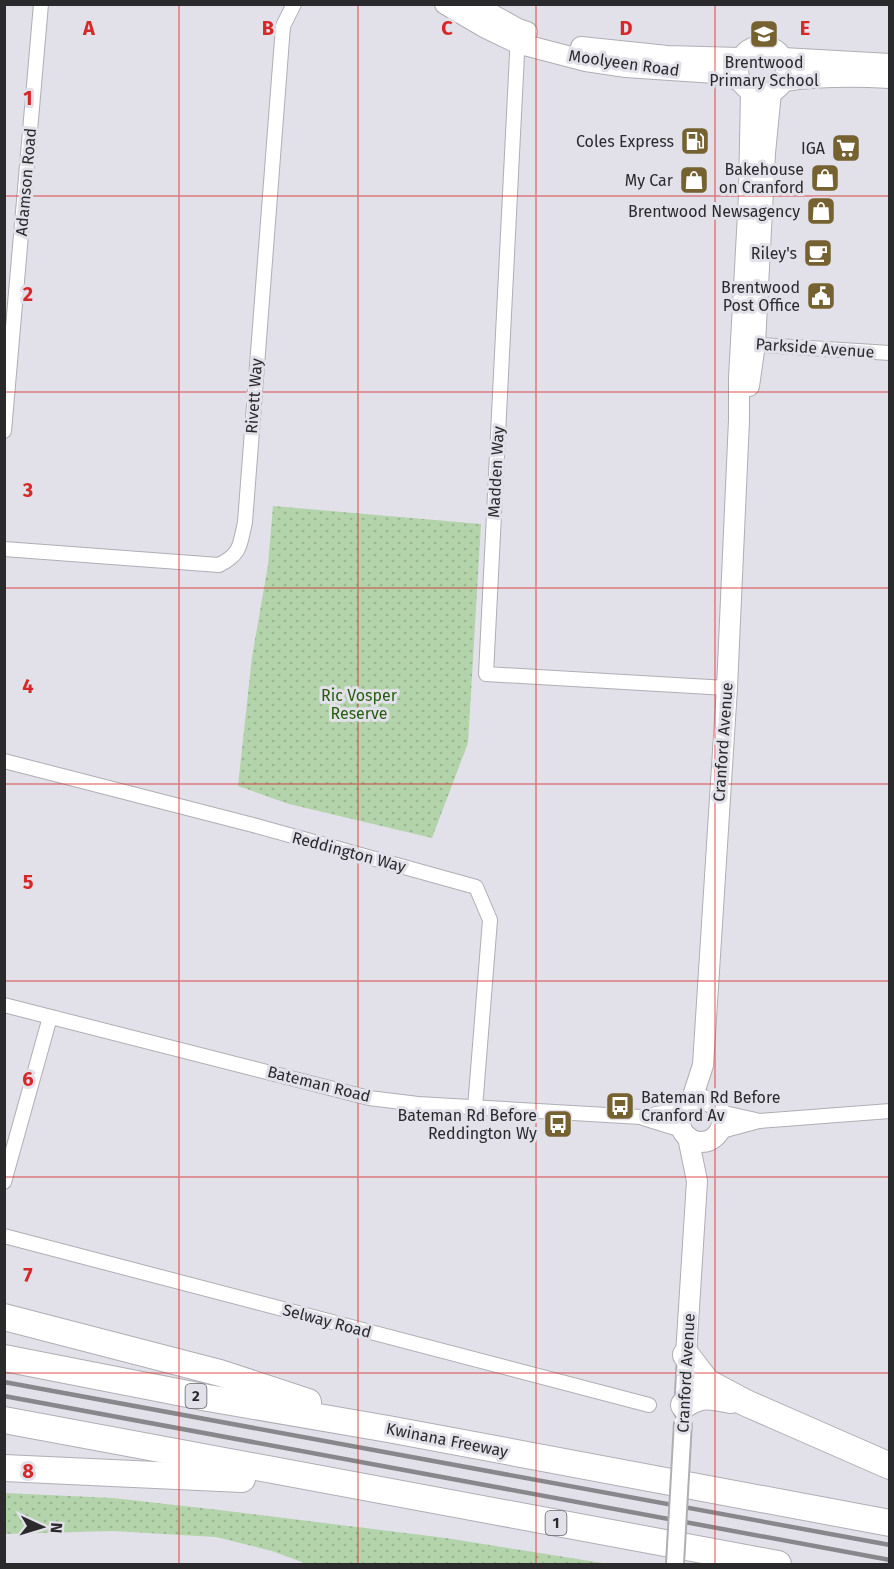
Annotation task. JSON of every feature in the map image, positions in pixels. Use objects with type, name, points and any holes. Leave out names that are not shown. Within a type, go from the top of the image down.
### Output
[{"type":"highway","points":[[4,1317],[220,1373],[388,1429]]},
{"type":"highway","points":[[686,1355],[706,1381],[746,1403],[890,1466]]},
{"type":"highway","name":"Kwinana Freeway","points":[[4,1358],[186,1394],[388,1429],[890,1523]]},
{"type":"highway","points":[[683,1413],[694,1397],[713,1396],[746,1403]]},
{"type":"highway","points":[[4,1420],[335,1482]]},
{"type":"highway","name":"1","points":[[4,1468],[335,1482],[778,1564]]},
{"type":"main road","name":"Moolyeen Road","points":[[445,4],[484,27],[582,48],[666,56],[741,58],[754,47],[762,46],[771,47],[783,58],[890,64]]},
{"type":"main road","name":"Moolyeen Road","points":[[473,4],[518,36],[586,61],[626,67],[715,73],[763,95],[778,87],[823,76],[890,78]]},
{"type":"main road","points":[[741,58],[739,74],[746,86]]},
{"type":"main road","points":[[778,87],[786,73],[783,58]]},
{"type":"main road","name":"Cranford Avenue","points":[[746,86],[749,195],[748,344]]},
{"type":"main road","name":"Cranford Avenue","points":[[686,1355],[697,1181],[715,1122],[703,1065],[727,688],[739,378],[748,344],[765,153],[778,87]]},
{"type":"main road","name":"Cranford Avenue","points":[[697,1181],[680,1120],[703,1065]]},
{"type":"main road","points":[[685,1133],[699,1142],[715,1122],[705,1100],[687,1106]]},
{"type":"street","name":"Adamson Road","points":[[4,431],[41,4]]},
{"type":"street","name":"Rivett Way","points":[[4,549],[219,565],[232,558],[240,544],[244,522],[283,26],[294,4]]},
{"type":"street","name":"Madden Way","points":[[518,36],[486,674],[727,688]]},
{"type":"street","name":"Parkside Avenue","points":[[748,344],[890,353]]},
{"type":"street","name":"Reddington Way","points":[[4,761],[253,825],[476,887],[490,920],[476,1108]]},
{"type":"street","name":"Bateman Road","points":[[4,1005],[369,1098],[418,1104],[641,1117],[687,1106]]},
{"type":"street","points":[[4,1182],[50,1017]]},
{"type":"street","points":[[715,1122],[890,1111]]},
{"type":"street","name":"Bateman Road","points":[[641,1117],[685,1133]]},
{"type":"street","points":[[715,1122],[759,1120]]},
{"type":"street","name":"Selway Road","points":[[4,1236],[649,1405]]},
{"type":"street","name":"Cranford Avenue","points":[[675,1564],[686,1355]]},
{"type":"green space","name":"Ric Vosper Reserve","points":[[273,506],[481,524],[468,743],[432,838],[289,804],[238,786],[252,657],[268,565]]},
{"type":"green space","points":[[5,1493],[113,1498],[219,1510],[446,1538],[609,1564],[307,1564],[272,1551],[216,1537],[113,1531],[5,1534]]},
{"type":"railway","points":[[4,1382],[890,1545]]},
{"type":"railway","points":[[4,1396],[890,1560]]},
{"type":"place","name":"Brentwood Primary School","points":[[764,34]]},
{"type":"place","name":"Coles Express","points":[[695,141]]},
{"type":"place","name":"IGA","points":[[846,148]]},
{"type":"place","name":"Bakehouse on Cranford","points":[[825,178]]},
{"type":"place","name":"My Car","points":[[694,180]]},
{"type":"place","name":"Brentwood Newsagency","points":[[821,211]]},
{"type":"place","name":"Riley's","points":[[818,253]]},
{"type":"place","name":"Brentwood Post Office","points":[[821,296]]},
{"type":"place","name":"Bateman Rd Before Cranford Av","points":[[620,1106]]},
{"type":"place","name":"Bateman Rd Before Reddington Wy","points":[[558,1124]]}]
